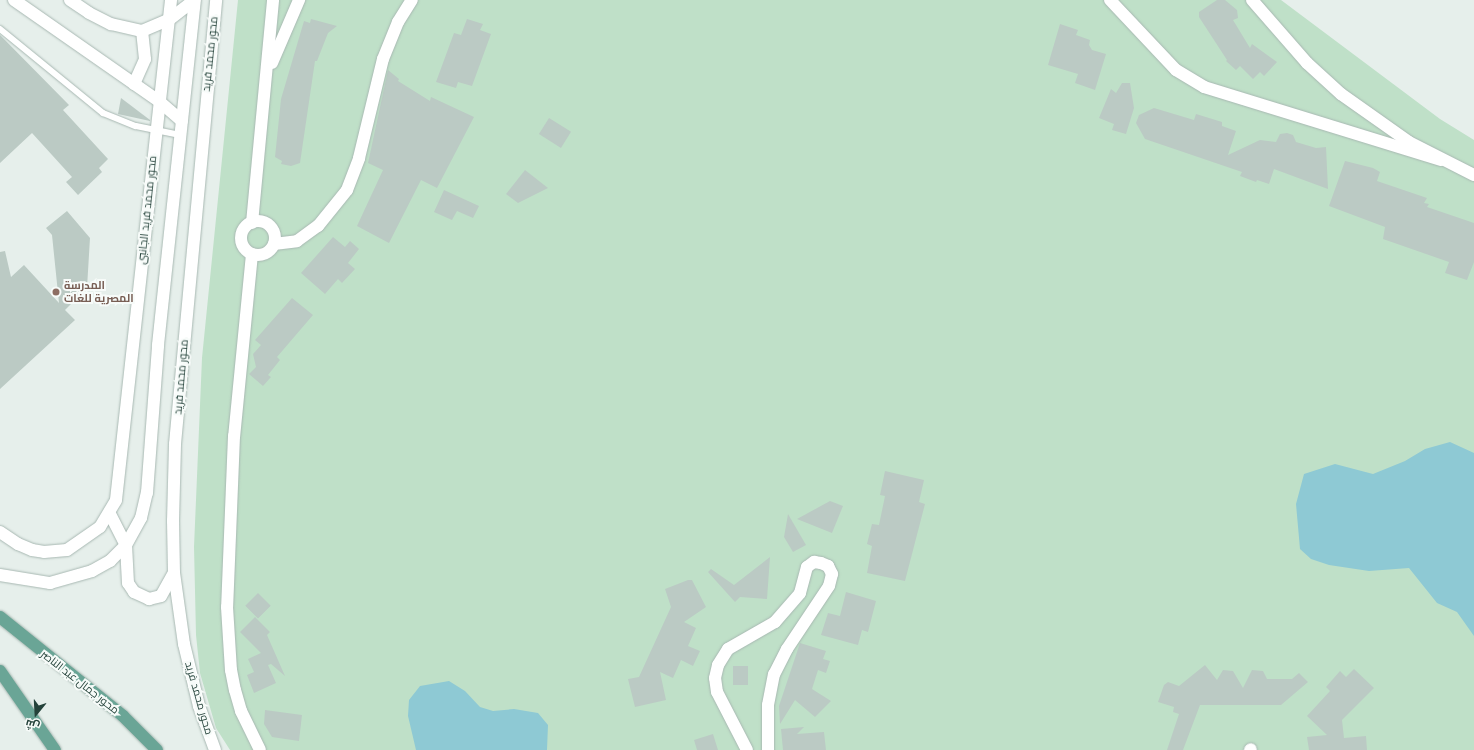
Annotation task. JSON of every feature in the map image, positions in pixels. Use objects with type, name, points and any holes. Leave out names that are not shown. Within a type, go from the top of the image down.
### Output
[{"type":"main road","name":"محور جمال عبد الناصر","points":[[0,618],[124,716],[157,750]]},
{"type":"main road","points":[[0,671],[55,750]]},
{"type":"street","points":[[14,0],[160,102],[182,121]]},
{"type":"street","points":[[70,0],[89,13],[111,24],[142,30],[170,19],[194,0]]},
{"type":"street","name":"محور محمد فريد الجانبى","points":[[110,514],[120,486],[155,131],[160,102],[172,0]]},
{"type":"street","name":"محور محمد فريد","points":[[0,575],[32,582],[50,583],[70,579],[92,571],[110,561],[126,545],[141,518],[147,493],[158,345],[194,0]]},
{"type":"street","name":"محور محمد فريد","points":[[215,750],[190,670],[174,572],[175,444],[216,0]]},
{"type":"street","points":[[252,223],[273,0]]},
{"type":"street","points":[[266,78],[299,0]]},
{"type":"street","points":[[274,244],[274,231],[270,226],[258,221],[246,226],[241,238],[247,250],[252,254],[265,254],[274,244],[297,241],[318,226],[347,190],[360,158],[387,47],[412,0]]},
{"type":"street","points":[[1110,0],[1176,70],[1204,87],[1441,160]]},
{"type":"street","points":[[1252,0],[1307,63],[1341,94],[1378,122],[1441,160],[1474,175]]},
{"type":"street","points":[[134,84],[145,59],[142,30]]},
{"type":"street","points":[[252,254],[234,436],[227,606],[231,670],[235,690],[241,711],[260,750]]},
{"type":"street","points":[[0,532],[18,544],[32,550],[56,552],[78,545],[100,527],[110,514],[126,545],[128,583],[138,596],[149,599],[161,596],[174,572]]},
{"type":"street","points":[[747,750],[717,692],[715,678],[718,665],[728,649],[775,622],[800,593],[807,567],[814,562],[821,563],[830,570],[831,581],[774,674],[768,705],[768,750]]},
{"type":"lane","points":[[0,29],[103,113],[126,123],[155,131],[180,135]]},
{"type":"green space","points":[[238,0],[1281,0],[1440,119],[1474,140],[1474,750],[230,750],[216,728],[200,673],[196,635],[194,547],[202,358]]},
{"type":"water","points":[[1450,442],[1474,453],[1474,636],[1457,612],[1437,603],[1409,568],[1369,571],[1329,565],[1311,559],[1300,549],[1296,504],[1304,474],[1335,464],[1373,474],[1405,461],[1425,449]]},
{"type":"water","points":[[449,681],[465,691],[480,707],[493,711],[514,709],[538,713],[548,725],[547,750],[416,750],[408,716],[409,700],[420,686]]},
{"type":"building","points":[[1217,0],[1225,0],[1237,10],[1238,18],[1233,20],[1250,48],[1252,44],[1277,62],[1264,76],[1260,72],[1253,79],[1240,66],[1236,70],[1226,61],[1227,60],[1199,17],[1199,12]]},
{"type":"building","points":[[311,19],[337,26],[328,33],[317,61],[315,61],[300,163],[291,166],[281,164],[282,161],[275,157],[281,99],[304,21],[310,23]]},
{"type":"building","points":[[467,19],[483,24],[480,30],[491,34],[472,86],[458,82],[456,88],[436,82],[454,33],[461,35]]},
{"type":"building","points":[[1060,24],[1078,30],[1076,35],[1090,40],[1089,45],[1092,50],[1106,54],[1095,90],[1075,83],[1078,74],[1048,65]]},
{"type":"building","points":[[0,35],[69,105],[63,110],[108,159],[99,168],[102,172],[78,195],[66,182],[72,177],[32,133],[0,163]]},
{"type":"building","points":[[388,70],[399,79],[398,81],[430,101],[431,97],[474,117],[437,188],[421,180],[389,243],[357,226],[383,170],[368,163]]},
{"type":"building","points":[[1122,83],[1130,83],[1134,108],[1126,134],[1112,130],[1114,124],[1099,118],[1111,89],[1116,93]]},
{"type":"building","points":[[121,98],[150,120],[150,121],[118,114]]},
{"type":"building","points":[[1154,108],[1194,120],[1196,114],[1222,122],[1222,126],[1236,131],[1228,155],[1260,140],[1276,142],[1280,134],[1287,133],[1293,135],[1296,142],[1316,148],[1326,147],[1328,189],[1274,169],[1269,184],[1257,180],[1256,182],[1240,176],[1242,172],[1145,139],[1136,123],[1139,115]]},
{"type":"building","points":[[549,118],[571,132],[561,148],[539,134]]},
{"type":"building","points":[[1345,161],[1373,168],[1380,172],[1377,181],[1427,198],[1424,203],[1429,204],[1427,207],[1474,223],[1474,262],[1467,280],[1445,273],[1449,262],[1383,239],[1385,227],[1329,206]]},
{"type":"building","points":[[525,170],[548,188],[518,203],[506,194]]},
{"type":"building","points":[[444,190],[479,206],[473,218],[457,211],[452,220],[434,212]]},
{"type":"building","points":[[67,211],[90,238],[87,288],[65,310],[75,320],[0,389],[0,252],[5,251],[11,277],[24,265],[59,303],[52,235],[46,228]]},
{"type":"building","points":[[333,237],[345,247],[350,241],[359,249],[348,263],[355,269],[342,283],[338,279],[325,294],[301,273]]},
{"type":"building","points":[[292,298],[313,315],[277,357],[280,360],[268,375],[271,377],[263,386],[249,374],[256,367],[253,354],[261,345],[255,340]]},
{"type":"building","points":[[885,471],[924,480],[919,502],[925,504],[905,581],[867,573],[872,546],[867,544],[872,524],[879,525],[885,496],[880,495]]},
{"type":"building","points":[[830,501],[843,506],[832,533],[797,519]]},
{"type":"building","points":[[788,514],[806,545],[793,552],[784,537]]},
{"type":"building","points":[[770,557],[767,599],[740,597],[735,602],[708,572],[711,569],[734,585]]},
{"type":"building","points":[[688,580],[692,580],[706,607],[684,622],[696,628],[688,646],[700,651],[693,666],[681,660],[673,678],[660,672],[666,700],[635,707],[628,679],[639,677],[671,607],[665,589]]},
{"type":"building","points":[[846,592],[876,601],[868,632],[862,630],[858,645],[821,635],[828,613],[840,616]]},
{"type":"building","points":[[258,593],[271,606],[258,618],[245,606]]},
{"type":"building","points":[[255,617],[270,632],[267,635],[285,676],[271,664],[268,665],[276,683],[254,693],[247,675],[254,672],[248,659],[261,653],[240,632]]},
{"type":"building","points":[[800,643],[826,651],[823,659],[830,661],[826,673],[818,670],[812,689],[831,701],[815,717],[795,700],[780,724],[779,706]]},
{"type":"building","points":[[1205,665],[1217,680],[1223,670],[1233,671],[1243,688],[1252,670],[1263,671],[1267,679],[1292,679],[1299,673],[1308,682],[1281,705],[1200,705],[1183,750],[1167,750],[1179,714],[1173,712],[1174,707],[1158,702],[1164,685],[1168,682],[1179,686]]},
{"type":"building","points":[[733,666],[748,666],[748,685],[733,685]]},
{"type":"building","points":[[1354,669],[1374,688],[1342,720],[1344,738],[1366,736],[1367,750],[1309,750],[1307,737],[1327,735],[1307,716],[1330,691],[1326,687],[1340,671],[1346,677]]},
{"type":"building","points":[[265,710],[302,715],[299,741],[272,737],[264,724]]},
{"type":"building","points":[[804,727],[797,734],[824,732],[826,750],[783,750],[781,729]]},
{"type":"building","points":[[713,734],[718,750],[697,750],[694,740]]},
{"type":"place","name":"المدرسة المصرية للغات","points":[[56,292]]}]
